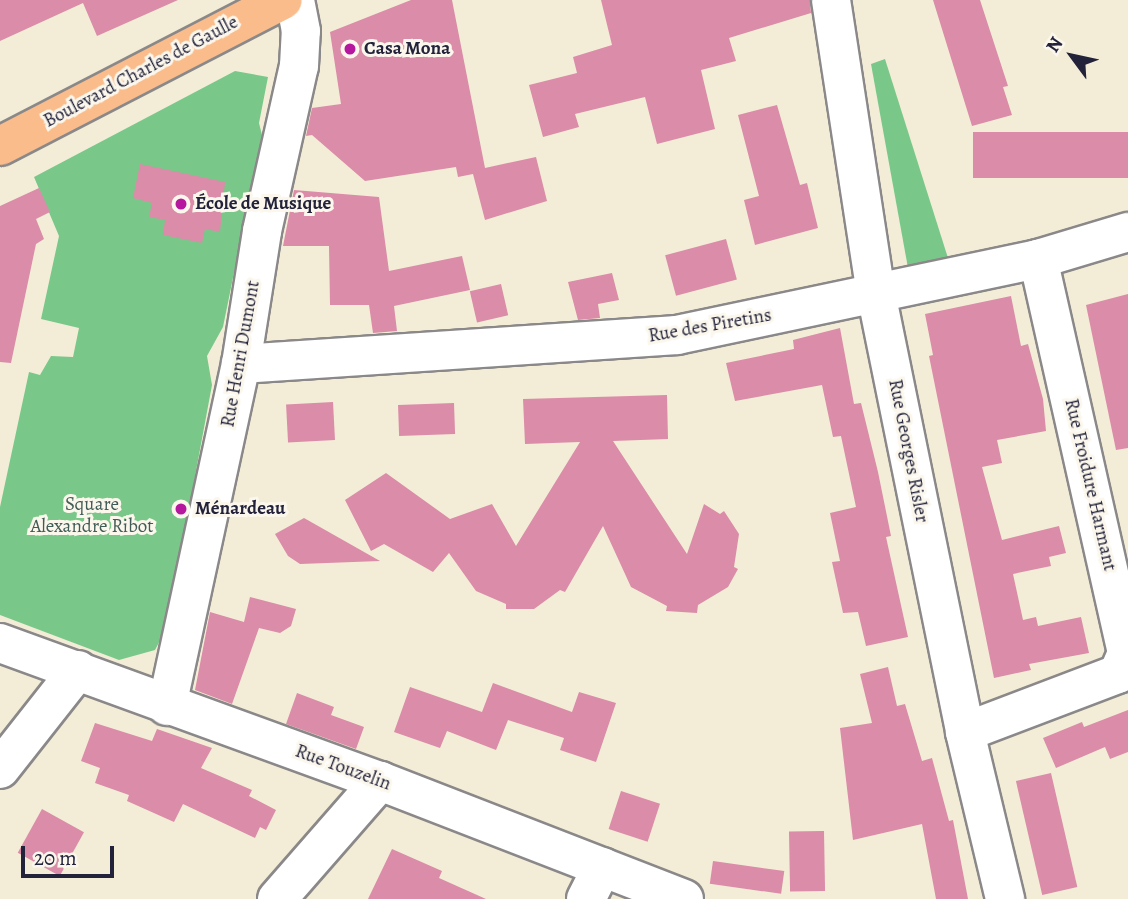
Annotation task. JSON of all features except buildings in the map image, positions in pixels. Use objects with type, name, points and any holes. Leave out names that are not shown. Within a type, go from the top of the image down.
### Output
[{"type":"main road","name":"Boulevard Charles de Gaulle","points":[[0,146],[283,0]]},
{"type":"street","name":"Rue Henri Dumont","points":[[167,706],[241,364],[262,231],[299,66],[301,31],[295,0]]},
{"type":"street","name":"Rue Georges Risler","points":[[831,0],[876,293],[965,732],[1005,899]]},
{"type":"street","name":"Rue des Piretins","points":[[241,364],[677,335],[1038,259],[1128,232]]},
{"type":"street","name":"Rue Froidure Harmant","points":[[965,732],[1118,674],[1127,653],[1038,259]]},
{"type":"street","name":"Rue Touzelin","points":[[0,643],[78,670],[167,706],[380,781],[594,883],[684,899]]},
{"type":"street","points":[[0,769],[78,670]]},
{"type":"street","points":[[276,899],[380,781]]},
{"type":"green space","points":[[885,59],[948,258],[908,268],[871,64]]},
{"type":"green space","name":"Square Alexandre Ribot","points":[[235,71],[268,77],[259,123],[262,135],[223,327],[207,356],[212,385],[167,627],[155,650],[119,660],[0,615],[0,507],[29,372],[40,375],[51,356],[73,357],[79,328],[41,319],[59,236],[34,177]]},
{"type":"place","name":"Casa Mona","points":[[350,49]]},
{"type":"place","name":"École de Musique","points":[[181,204]]},
{"type":"place","name":"Ménardeau","points":[[181,509]]}]
